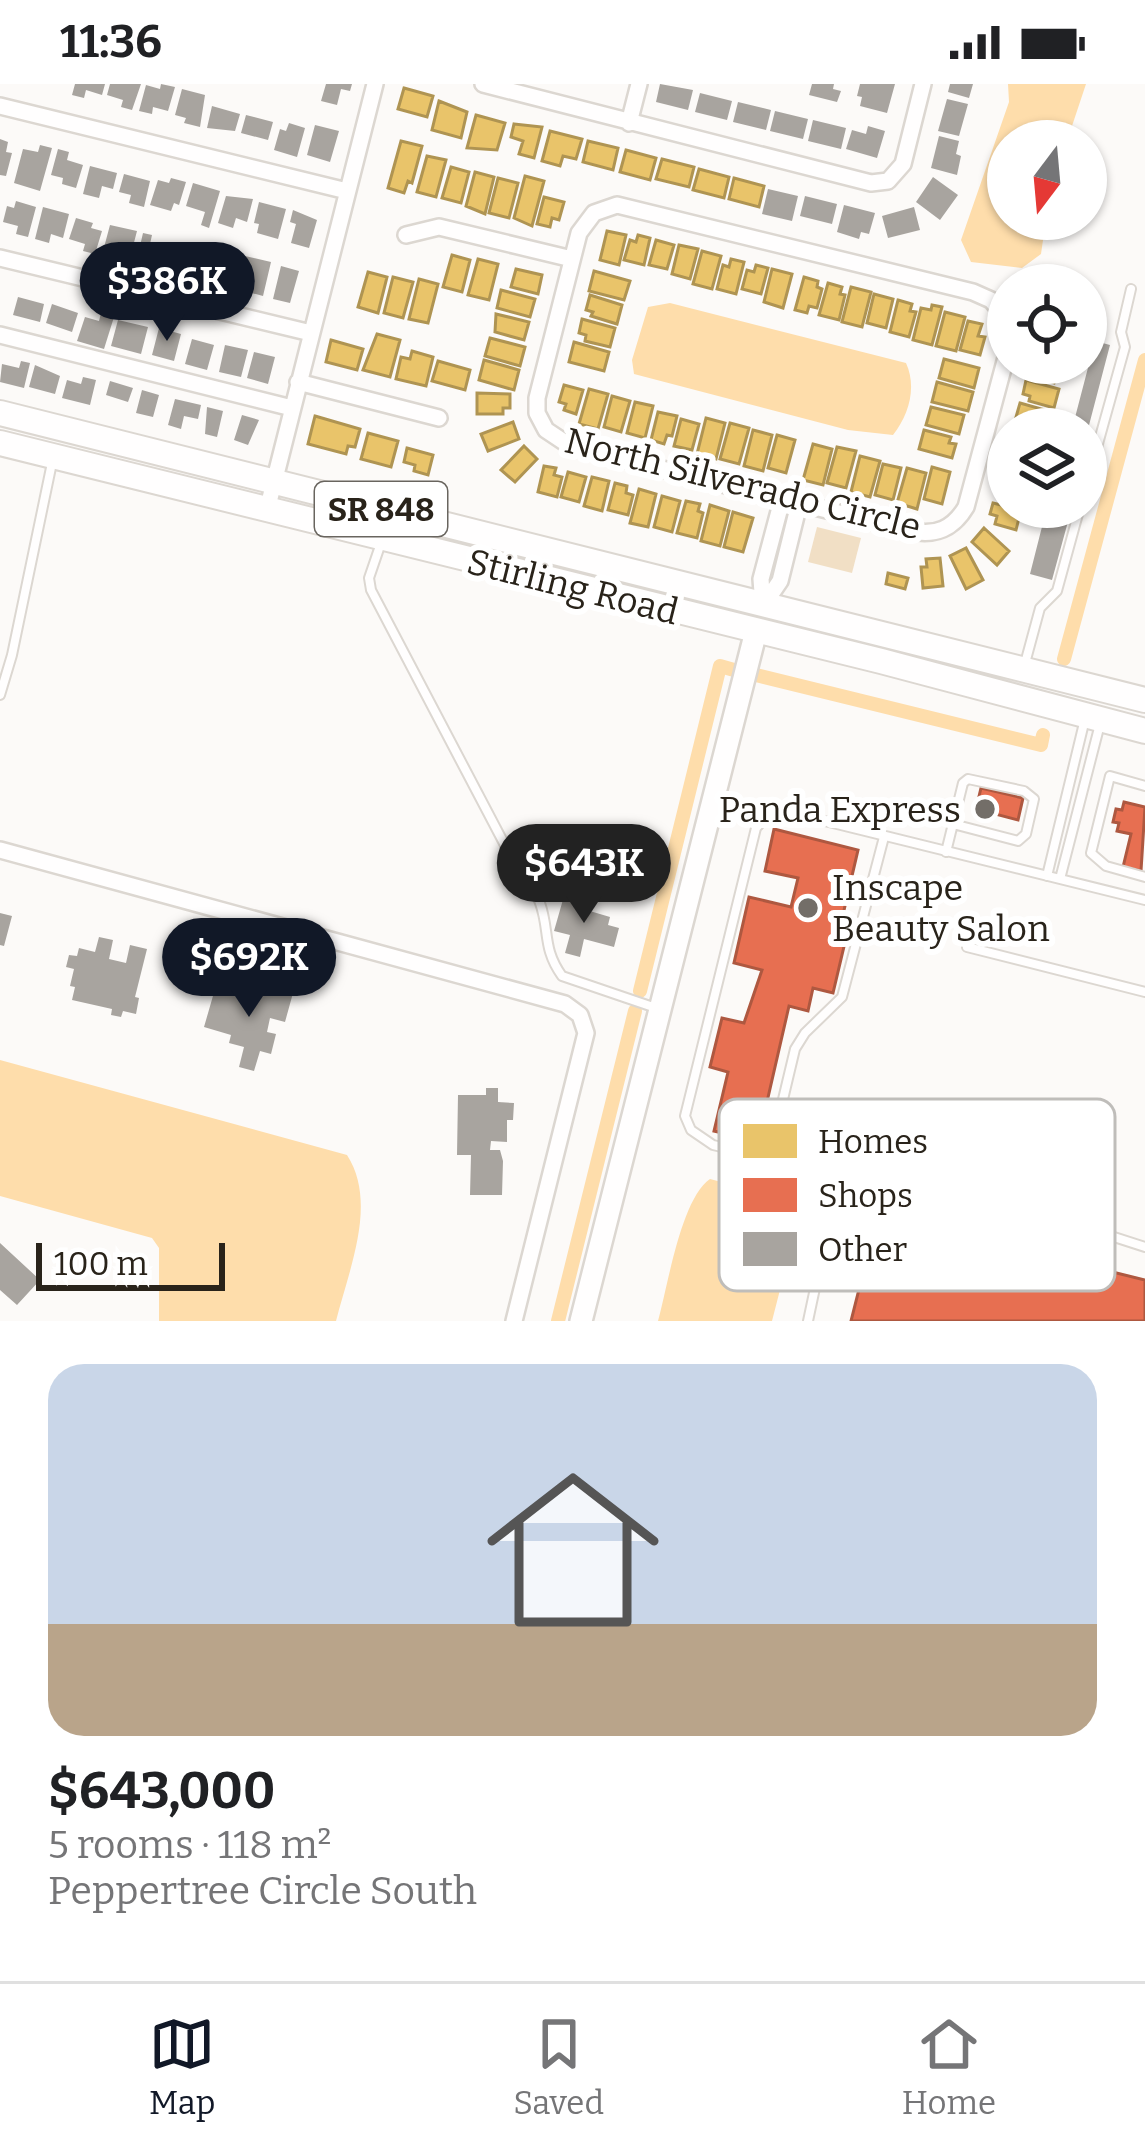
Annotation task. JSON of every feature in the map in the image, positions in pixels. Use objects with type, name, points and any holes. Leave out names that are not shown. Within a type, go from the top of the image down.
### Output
[{"type":"main road","name":"Stirling Road","points":[[0,413],[274,482],[1145,731]]},
{"type":"main road","name":"Stirling Road","points":[[0,443],[722,622],[759,618],[1020,669],[1145,700]]},
{"type":"main road","points":[[980,687],[1020,669]]},
{"type":"street","points":[[267,510],[375,84]]},
{"type":"street","points":[[483,84],[871,183],[888,182],[902,164],[923,84]]},
{"type":"street","points":[[629,123],[639,84]]},
{"type":"street","points":[[0,106],[347,191]]},
{"type":"street","points":[[406,235],[443,227],[572,259],[584,224],[601,209],[616,205],[987,298]]},
{"type":"street","points":[[0,258],[311,333]]},
{"type":"street","name":"North Silverado Circle","points":[[572,259],[536,407],[555,439],[570,446],[919,533],[948,528],[963,513],[999,384]]},
{"type":"street","points":[[0,334],[292,408]]},
{"type":"street","points":[[298,382],[439,418]]},
{"type":"street","points":[[581,1321],[759,618],[761,579],[790,502]]},
{"type":"street","points":[[0,850],[565,1004],[580,1015],[586,1033],[514,1321]]},
{"type":"lane","points":[[1107,412],[1125,347],[1120,332],[1131,289]]},
{"type":"lane","points":[[0,695],[53,457]]},
{"type":"lane","points":[[1020,669],[1040,608],[1057,592],[1074,528]]},
{"type":"lane","points":[[382,539],[369,578],[371,590],[509,853],[536,892],[545,947],[554,965],[562,976],[660,1009]]},
{"type":"lane","points":[[1047,876],[1094,717]]},
{"type":"lane","points":[[1060,879],[1094,717]]},
{"type":"lane","points":[[1145,786],[1110,776],[1091,853],[1106,866],[1145,877]]},
{"type":"lane","points":[[946,852],[963,783],[974,778],[1031,794],[1034,805],[1026,834],[1018,841],[953,824]]},
{"type":"lane","points":[[719,1145],[701,1140],[686,1116],[756,828],[768,814],[780,810],[1145,900]]},
{"type":"lane","points":[[783,1099],[795,1048],[842,997],[884,837]]},
{"type":"lane","points":[[967,947],[1145,992]]},
{"type":"lane","points":[[1115,1238],[1145,1247]]},
{"type":"lane","points":[[808,1321],[814,1291]]},
{"type":"shaded area","points":[[1008,84],[1086,84],[1074,120],[1003,120]]},
{"type":"shaded area","points":[[987,165],[987,240],[1043,240],[1041,254],[1027,264],[988,264],[971,262],[961,240]]},
{"type":"shaded area","points":[[670,303],[906,363],[911,391],[903,419],[893,435],[848,430],[634,374],[632,360],[648,307]]},
{"type":"shaded area","points":[[817,527],[861,538],[852,573],[808,562]]},
{"type":"shaded area","points":[[0,1060],[347,1155],[356,1174],[361,1215],[336,1321],[159,1321],[159,1248],[152,1238],[0,1196]]},
{"type":"shaded area","points":[[710,1179],[719,1181],[719,1291],[780,1291],[772,1321],[658,1321],[683,1223]]},
{"type":"building: Homes","points":[[404,88],[433,96],[427,117],[398,109]]},
{"type":"building: Homes","points":[[439,101],[467,112],[461,138],[432,130]]},
{"type":"building: Homes","points":[[476,115],[505,123],[497,150],[467,148]]},
{"type":"building: Homes","points":[[514,124],[542,127],[534,158],[519,154],[523,141],[511,137]]},
{"type":"building: Homes","points":[[550,131],[582,139],[576,159],[563,156],[560,166],[542,161]]},
{"type":"building: Homes","points":[[401,141],[422,146],[412,183],[408,181],[404,193],[388,188]]},
{"type":"building: Homes","points":[[588,141],[618,148],[613,170],[583,162]]},
{"type":"building: Homes","points":[[626,150],[656,158],[650,180],[620,172]]},
{"type":"building: Homes","points":[[427,156],[446,160],[436,197],[417,192]]},
{"type":"building: Homes","points":[[662,159],[694,167],[689,187],[656,179]]},
{"type":"building: Homes","points":[[451,167],[469,172],[461,203],[442,198]]},
{"type":"building: Homes","points":[[699,169],[729,177],[724,198],[693,190]]},
{"type":"building: Homes","points":[[475,172],[494,177],[485,214],[466,206]]},
{"type":"building: Homes","points":[[525,176],[544,181],[532,226],[514,218]]},
{"type":"building: Homes","points":[[498,178],[518,183],[509,218],[489,213]]},
{"type":"building: Homes","points":[[734,178],[764,186],[759,207],[729,199]]},
{"type":"building: Homes","points":[[544,197],[564,202],[559,220],[552,218],[550,227],[537,224]]},
{"type":"building: Homes","points":[[607,231],[626,235],[619,265],[600,260]]},
{"type":"building: Homes","points":[[638,235],[650,238],[644,265],[624,260],[630,240],[636,242]]},
{"type":"building: Homes","points":[[656,240],[674,245],[667,269],[649,265]]},
{"type":"building: Homes","points":[[679,245],[698,249],[690,279],[672,274]]},
{"type":"building: Homes","points":[[702,251],[721,256],[712,289],[693,284]]},
{"type":"building: Homes","points":[[452,255],[470,260],[462,292],[443,287]]},
{"type":"building: Homes","points":[[478,259],[498,264],[489,300],[468,295]]},
{"type":"building: Homes","points":[[731,259],[744,262],[736,294],[717,289],[723,265],[729,267]]},
{"type":"building: Homes","points":[[756,265],[768,268],[761,294],[742,289],[747,270],[754,272]]},
{"type":"building: Homes","points":[[516,269],[542,275],[538,294],[511,287]]},
{"type":"building: Homes","points":[[772,269],[792,274],[783,308],[764,302]]},
{"type":"building: Homes","points":[[594,271],[630,281],[624,300],[589,291]]},
{"type":"building: Homes","points":[[368,272],[387,277],[378,313],[358,307]]},
{"type":"building: Homes","points":[[393,277],[413,282],[403,318],[384,313]]},
{"type":"building: Homes","points":[[804,277],[818,281],[822,289],[817,308],[809,306],[807,313],[795,310]]},
{"type":"building: Homes","points":[[419,279],[438,284],[428,323],[409,319]]},
{"type":"building: Homes","points":[[828,283],[842,287],[840,294],[845,295],[839,320],[819,315]]},
{"type":"building: Homes","points":[[851,287],[871,292],[862,327],[842,322]]},
{"type":"building: Homes","points":[[501,290],[535,299],[530,317],[497,308]]},
{"type":"building: Homes","points":[[874,294],[893,299],[886,328],[867,323]]},
{"type":"building: Homes","points":[[590,295],[622,305],[617,324],[591,316],[593,312],[586,310]]},
{"type":"building: Homes","points":[[898,300],[912,304],[910,311],[916,312],[909,337],[890,332]]},
{"type":"building: Homes","points":[[932,305],[942,307],[932,345],[913,340],[921,308],[931,310]]},
{"type":"building: Homes","points":[[945,312],[965,317],[956,351],[936,346]]},
{"type":"building: Homes","points":[[496,314],[529,322],[524,340],[495,332]]},
{"type":"building: Homes","points":[[582,319],[615,328],[610,347],[585,341],[586,335],[579,333]]},
{"type":"building: Homes","points":[[968,321],[982,324],[978,336],[985,337],[980,355],[960,350]]},
{"type":"building: Homes","points":[[377,334],[400,340],[390,377],[363,370]]},
{"type":"building: Homes","points":[[490,338],[525,347],[520,366],[485,356]]},
{"type":"building: Homes","points":[[331,340],[363,349],[357,370],[326,362]]},
{"type":"building: Homes","points":[[574,342],[609,352],[604,371],[569,362]]},
{"type":"building: Homes","points":[[412,351],[433,357],[426,386],[396,379],[401,357],[410,359]]},
{"type":"building: Homes","points":[[944,359],[979,368],[974,388],[939,378]]},
{"type":"building: Homes","points":[[484,360],[519,370],[514,390],[479,380]]},
{"type":"building: Homes","points":[[438,361],[470,370],[465,390],[432,381]]},
{"type":"building: Homes","points":[[937,382],[973,392],[968,411],[932,402]]},
{"type":"building: Homes","points":[[1025,384],[1059,389],[1054,408],[1029,401],[1030,396],[1023,394]]},
{"type":"building: Homes","points":[[564,385],[583,390],[576,414],[564,410],[566,404],[559,402]]},
{"type":"building: Homes","points":[[589,389],[608,394],[598,429],[579,424]]},
{"type":"building: Homes","points":[[477,393],[510,394],[510,408],[503,408],[503,414],[477,414]]},
{"type":"building: Homes","points":[[612,396],[630,401],[621,432],[604,427]]},
{"type":"building: Homes","points":[[635,402],[653,406],[645,438],[627,433]]},
{"type":"building: Homes","points":[[931,407],[964,415],[959,434],[926,425]]},
{"type":"building: Homes","points":[[658,412],[677,416],[672,436],[667,435],[664,444],[651,440]]},
{"type":"building: Homes","points":[[315,416],[360,429],[355,447],[348,446],[346,454],[308,444]]},
{"type":"building: Homes","points":[[706,418],[725,423],[716,459],[697,454]]},
{"type":"building: Homes","points":[[681,419],[699,424],[692,450],[674,446]]},
{"type":"building: Homes","points":[[513,422],[519,439],[488,451],[481,434]]},
{"type":"building: Homes","points":[[730,423],[749,428],[739,464],[720,459]]},
{"type":"building: Homes","points":[[753,430],[772,435],[763,471],[744,466]]},
{"type":"building: Homes","points":[[924,430],[951,437],[949,443],[956,444],[952,458],[919,449]]},
{"type":"building: Homes","points":[[368,433],[398,441],[391,467],[361,459]]},
{"type":"building: Homes","points":[[777,435],[795,440],[786,473],[768,468]]},
{"type":"building: Homes","points":[[813,444],[832,449],[823,485],[803,480]]},
{"type":"building: Homes","points":[[524,446],[537,459],[515,482],[501,470]]},
{"type":"building: Homes","points":[[837,447],[856,451],[846,488],[827,483]]},
{"type":"building: Homes","points":[[407,448],[433,455],[428,475],[404,462]]},
{"type":"building: Homes","points":[[860,456],[880,461],[870,497],[851,492]]},
{"type":"building: Homes","points":[[883,464],[901,468],[893,500],[875,495]]},
{"type":"building: Homes","points":[[544,466],[556,468],[554,475],[562,477],[557,497],[538,492]]},
{"type":"building: Homes","points":[[932,467],[950,472],[942,504],[924,499]]},
{"type":"building: Homes","points":[[907,468],[926,473],[917,509],[897,503]]},
{"type":"building: Homes","points":[[568,472],[586,477],[579,502],[561,497]]},
{"type":"building: Homes","points":[[592,477],[609,481],[602,511],[584,506]]},
{"type":"building: Homes","points":[[615,483],[627,486],[626,493],[633,495],[628,515],[608,510]]},
{"type":"building: Homes","points":[[639,489],[656,494],[648,527],[630,523]]},
{"type":"building: Homes","points":[[662,496],[680,501],[672,532],[654,527]]},
{"type":"building: Homes","points":[[686,501],[700,504],[698,511],[703,513],[697,538],[677,533]]},
{"type":"building: Homes","points":[[710,505],[729,511],[720,546],[701,541]]},
{"type":"building: Homes","points":[[733,512],[753,518],[743,552],[724,547]]},
{"type":"building: Homes","points":[[984,528],[1009,551],[997,565],[972,542]]},
{"type":"building: Homes","points":[[966,548],[983,580],[966,589],[950,556]]},
{"type":"building: Homes","points":[[940,558],[943,586],[923,588],[921,567],[927,567],[926,559]]},
{"type":"building: Homes","points":[[888,573],[908,578],[905,589],[886,584]]},
{"type":"building: Shops","points":[[981,788],[1023,798],[1018,820],[976,809]]},
{"type":"building: Shops","points":[[1124,802],[1145,807],[1141,871],[1123,867],[1131,834],[1117,831],[1119,823],[1113,822],[1116,809],[1122,810]]},
{"type":"building: Shops","points":[[774,829],[858,850],[842,919],[850,921],[833,993],[813,988],[808,1011],[789,1006],[768,1099],[722,1099],[728,1072],[710,1067],[722,1018],[744,1023],[762,970],[734,963],[749,897],[791,907],[798,878],[765,871]]},
{"type":"building: Shops","points":[[1115,1273],[1145,1280],[1145,1321],[851,1321],[859,1291],[1115,1291]]},
{"type":"building: Other","points":[[75,84],[105,84],[102,95],[86,90],[84,98],[72,95]]},
{"type":"building: Other","points":[[110,84],[141,84],[132,110],[121,107],[123,100],[107,95]]},
{"type":"building: Other","points":[[161,84],[175,87],[168,111],[153,107],[152,114],[139,111],[146,85],[160,89]]},
{"type":"building: Other","points":[[326,84],[352,84],[350,91],[341,89],[337,105],[321,101]]},
{"type":"building: Other","points":[[660,84],[693,90],[688,110],[656,102]]},
{"type":"building: Other","points":[[812,84],[834,84],[833,89],[841,91],[837,102],[809,95]]},
{"type":"building: Other","points":[[860,84],[895,84],[887,113],[860,106]]},
{"type":"building: Other","points":[[950,84],[973,84],[969,98],[948,92]]},
{"type":"building: Other","points":[[182,89],[205,95],[200,127],[175,115]]},
{"type":"building: Other","points":[[700,93],[732,101],[727,120],[695,112]]},
{"type":"building: Other","points":[[947,99],[968,104],[959,136],[938,131]]},
{"type":"building: Other","points":[[738,102],[771,110],[766,130],[733,122]]},
{"type":"building: Other","points":[[212,106],[240,114],[235,131],[207,128]]},
{"type":"building: Other","points":[[775,111],[808,119],[803,139],[770,131]]},
{"type":"building: Other","points":[[246,115],[273,122],[268,140],[241,133]]},
{"type":"building: Other","points":[[813,120],[846,128],[841,149],[808,141]]},
{"type":"building: Other","points":[[289,123],[305,128],[297,157],[274,150],[280,129],[286,131]]},
{"type":"building: Other","points":[[315,125],[339,131],[330,162],[307,155]]},
{"type":"building: Other","points":[[868,126],[885,131],[877,158],[846,149],[852,130],[866,134]]},
{"type":"building: Other","points":[[939,136],[959,141],[957,175],[931,168]]},
{"type":"building: Other","points":[[0,139],[8,142],[6,152],[12,153],[6,176],[0,175]]},
{"type":"building: Other","points":[[40,145],[52,148],[40,191],[14,183],[23,149],[38,152]]},
{"type":"building: Other","points":[[58,149],[69,152],[67,160],[83,165],[76,188],[51,175]]},
{"type":"building: Other","points":[[90,166],[117,173],[113,189],[102,186],[99,198],[83,194]]},
{"type":"building: Other","points":[[124,174],[150,181],[144,207],[129,203],[131,195],[119,192]]},
{"type":"building: Other","points":[[933,177],[958,195],[940,220],[916,202]]},
{"type":"building: Other","points":[[171,178],[186,182],[179,205],[174,203],[171,211],[150,205],[158,180],[169,183]]},
{"type":"building: Other","points":[[193,183],[220,191],[209,228],[201,225],[205,212],[186,206]]},
{"type":"building: Other","points":[[768,189],[798,196],[792,221],[762,214]]},
{"type":"building: Other","points":[[226,196],[253,199],[247,222],[236,218],[233,228],[218,223]]},
{"type":"building: Other","points":[[805,196],[837,204],[832,224],[800,216]]},
{"type":"building: Other","points":[[16,201],[36,207],[28,237],[16,234],[18,226],[3,222],[7,206],[14,208]]},
{"type":"building: Other","points":[[259,202],[286,209],[278,239],[257,233],[259,224],[254,223]]},
{"type":"building: Other","points":[[844,205],[875,213],[869,234],[861,232],[859,239],[837,232]]},
{"type":"building: Other","points":[[43,207],[69,214],[63,238],[51,234],[49,243],[35,239]]},
{"type":"building: Other","points":[[914,207],[920,230],[888,238],[882,216]]},
{"type":"building: Other","points":[[293,210],[317,220],[309,248],[291,243],[296,224],[290,222]]},
{"type":"building: Other","points":[[76,218],[102,231],[95,254],[83,251],[85,244],[69,239]]},
{"type":"building: Other","points":[[110,225],[137,231],[131,254],[115,250],[113,258],[102,255]]},
{"type":"building: Other","points":[[143,233],[152,235],[150,244],[167,248],[162,271],[137,259]]},
{"type":"building: Other","points":[[175,250],[199,257],[193,273],[168,270]]},
{"type":"building: Other","points":[[209,251],[237,259],[230,286],[203,274]]},
{"type":"building: Other","points":[[245,256],[271,262],[263,296],[238,284]]},
{"type":"building: Other","points":[[281,266],[299,271],[290,303],[273,299]]},
{"type":"building: Other","points":[[18,297],[44,304],[40,322],[13,315]]},
{"type":"building: Other","points":[[52,304],[78,313],[72,332],[46,323]]},
{"type":"building: Other","points":[[101,313],[114,317],[104,349],[77,341],[85,317],[99,321]]},
{"type":"building: Other","points":[[118,320],[148,327],[141,354],[111,346]]},
{"type":"building: Other","points":[[159,328],[181,334],[174,361],[152,355]]},
{"type":"building: Other","points":[[192,339],[214,345],[207,370],[185,364]]},
{"type":"building: Other","points":[[225,345],[248,350],[241,377],[219,372]]},
{"type":"building: Other","points":[[254,352],[275,357],[268,384],[247,378]]},
{"type":"building: Other","points":[[21,361],[30,363],[24,388],[0,382],[2,364],[19,368]]},
{"type":"building: Other","points":[[35,365],[60,376],[55,394],[29,387]]},
{"type":"building: Other","points":[[83,377],[96,380],[90,405],[62,398],[67,380],[81,384]]},
{"type":"building: Other","points":[[110,381],[133,388],[128,402],[106,395]]},
{"type":"building: Other","points":[[1084,384],[1100,384],[1094,408],[1077,408]]},
{"type":"building: Other","points":[[142,390],[159,395],[153,417],[136,413]]},
{"type":"building: Other","points":[[175,399],[201,405],[198,419],[184,416],[181,429],[168,425]]},
{"type":"building: Other","points":[[207,407],[223,411],[217,437],[205,434]]},
{"type":"building: Other","points":[[242,415],[259,420],[248,445],[234,440]]},
{"type":"building: Other","points":[[1042,528],[1066,528],[1052,580],[1030,574]]},
{"type":"building: Other","points":[[564,896],[585,901],[583,909],[610,917],[608,925],[619,928],[614,947],[584,939],[580,957],[565,953],[570,935],[554,931]]},
{"type":"building: Other","points":[[0,913],[12,916],[4,946],[0,945]]},
{"type":"building: Other","points":[[99,937],[113,940],[109,959],[126,963],[130,945],[147,949],[135,997],[139,998],[136,1014],[111,1015],[112,1009],[72,1000],[74,969],[66,967],[69,955],[77,956],[79,948],[95,952]]},
{"type":"building: Other","points":[[262,984],[293,993],[285,1022],[270,1018],[267,1032],[276,1034],[271,1054],[260,1051],[254,1071],[239,1067],[244,1047],[229,1043],[231,1035],[204,1027],[215,989],[249,999],[253,987],[261,990]]},
{"type":"building: Other","points":[[486,1088],[498,1088],[498,1102],[514,1103],[513,1120],[507,1120],[507,1142],[491,1141],[490,1150],[500,1150],[503,1161],[502,1195],[470,1195],[471,1155],[457,1155],[458,1095],[486,1095]]},
{"type":"building: Other","points":[[0,1243],[40,1280],[17,1305],[0,1290]]},
{"type":"waterway","points":[[1064,659],[1145,360]]},
{"type":"waterway","points":[[640,991],[720,666],[734,670]]},
{"type":"waterway","points":[[756,675],[1041,745],[1043,735]]},
{"type":"waterway","points":[[558,1321],[635,1011]]},
{"type":"place","name":"Panda Express","points":[[985,809]]},
{"type":"place","name":"Inscape Beauty Salon","points":[[808,908]]}]
